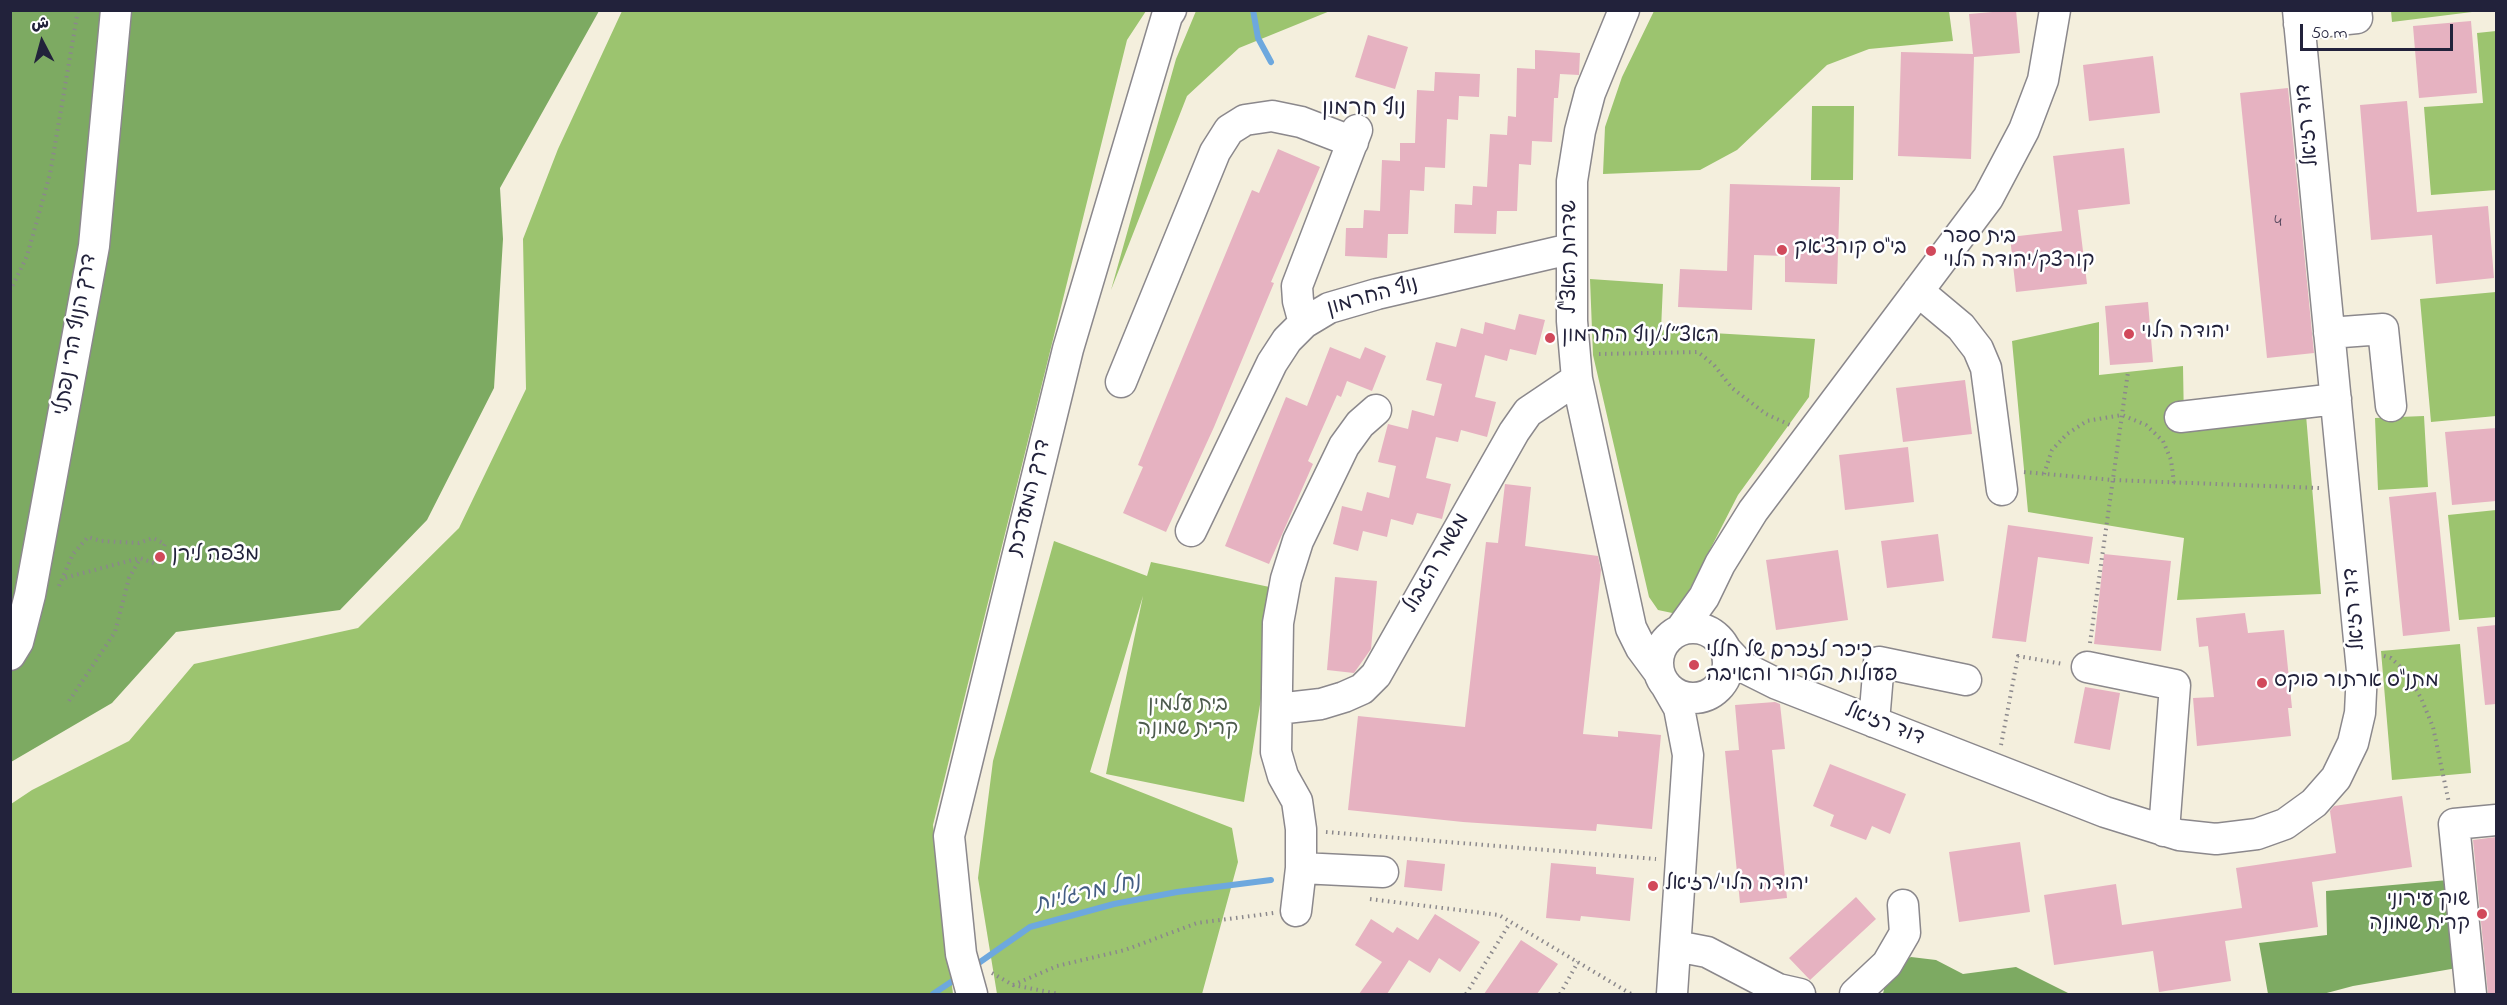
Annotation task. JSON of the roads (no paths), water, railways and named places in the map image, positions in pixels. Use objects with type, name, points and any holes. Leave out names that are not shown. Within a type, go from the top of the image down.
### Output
[{"type":"street","name":"דרך הנוף הרי נפתלי","points":[[10,655],[18,642],[30,595],[94,246],[116,10]]},
{"type":"street","name":"דרך המערכת","points":[[972,994],[961,954],[949,836],[1068,349],[1167,16],[1171,10]]},
{"type":"street","name":"שדרות האצ\"ל","points":[[1624,10],[1590,93],[1580,131],[1572,181],[1570,249],[1575,367],[1634,637],[1663,679]]},
{"type":"street","points":[[1688,755],[1679,708],[1663,679],[1658,654],[1704,597],[1727,551],[1753,511],[1988,198],[2025,130],[2043,80],[2055,10]]},
{"type":"street","points":[[2298,17],[2357,18],[2356,10]]},
{"type":"street","name":"דוד רזיאל","points":[[1725,647],[1741,666],[1777,684],[2105,812],[2164,831],[2216,839],[2257,834],[2285,824],[2314,803],[2336,778],[2354,743],[2360,713],[2360,650],[2298,17]]},
{"type":"street","points":[[1121,382],[1215,152],[1229,130],[1245,120],[1272,116],[1355,136],[1297,286],[1298,301],[1304,323]]},
{"type":"street","name":"נוף החרמון","points":[[1191,531],[1272,363],[1287,340],[1304,323],[1329,308],[1377,294],[1570,249]]},
{"type":"street","points":[[1918,291],[1961,327],[1978,350],[1986,368],[2001,480]]},
{"type":"street","points":[[2329,333],[2383,329],[2391,406]]},
{"type":"street","name":"משמר הגבול","points":[[1276,709],[1321,704],[1336,699],[1362,689],[1376,675],[1514,432],[1528,412],[1575,367]]},
{"type":"street","points":[[2180,417],[2336,399]]},
{"type":"street","points":[[1296,910],[1301,868],[1301,830],[1297,801],[1283,776],[1276,752],[1278,623],[1286,579],[1298,541],[1344,446],[1360,424],[1376,410]]},
{"type":"street","points":[[1672,994],[1688,755],[1700,714],[1728,668],[1717,618],[1716,595],[1727,551]]},
{"type":"street","points":[[1628,614],[1634,623],[1652,635],[1693,627],[1705,629],[1725,647]]},
{"type":"street","points":[[1874,722],[1879,662],[1966,680]]},
{"type":"street","points":[[2087,668],[2175,685],[2164,831]]},
{"type":"street","points":[[1663,679],[1686,698],[1715,690]]},
{"type":"street","name":"דוד רזיאל","points":[[1715,690],[1734,683],[1777,684]]},
{"type":"street","points":[[2471,994],[2454,824],[2496,820]]},
{"type":"street","points":[[1301,868],[1383,872]]},
{"type":"street","points":[[1855,994],[1887,964],[1905,933],[1903,904]]},
{"type":"street","points":[[1676,946],[1707,952],[1778,989],[1800,994]]},
{"type":"waterway","points":[[1253,10],[1258,38],[1271,62]]},
{"type":"waterway","name":"נחל מרגליות","points":[[973,967],[1030,927],[1114,904],[1177,892],[1271,880]]},
{"type":"waterway","name":"נחל מרגליות","points":[[933,994],[960,976]]},
{"type":"place","name":"בי''ס קורצ'אק","points":[[1782,250]]},
{"type":"place","name":"בית ספר קורצק/יהודה הלוי","points":[[1931,251]]},
{"type":"place","name":"יהודה הלוי","points":[[2129,334]]},
{"type":"place","name":"האצ״ל/נוף החרמון","points":[[1550,338]]},
{"type":"place","name":"מצפה לירן","points":[[160,557]]},
{"type":"place","name":"כיכר לזכרם של חללי פעולות הטרור והאיבה","points":[[1694,665]]},
{"type":"place","name":"מתנ\"ס ארתור פוקס","points":[[2262,683]]},
{"type":"place","name":"יהודה הלוי/רזיאל","points":[[1653,886]]},
{"type":"place","name":"שוק עירוני קרית שמונה","points":[[2482,914]]},
{"type":"district","name":"נוף חרמון","points":[[1364,110]]},
{"type":"park label","name":"בית עלמין קרית שמונה","points":[[1188,719]]}]
